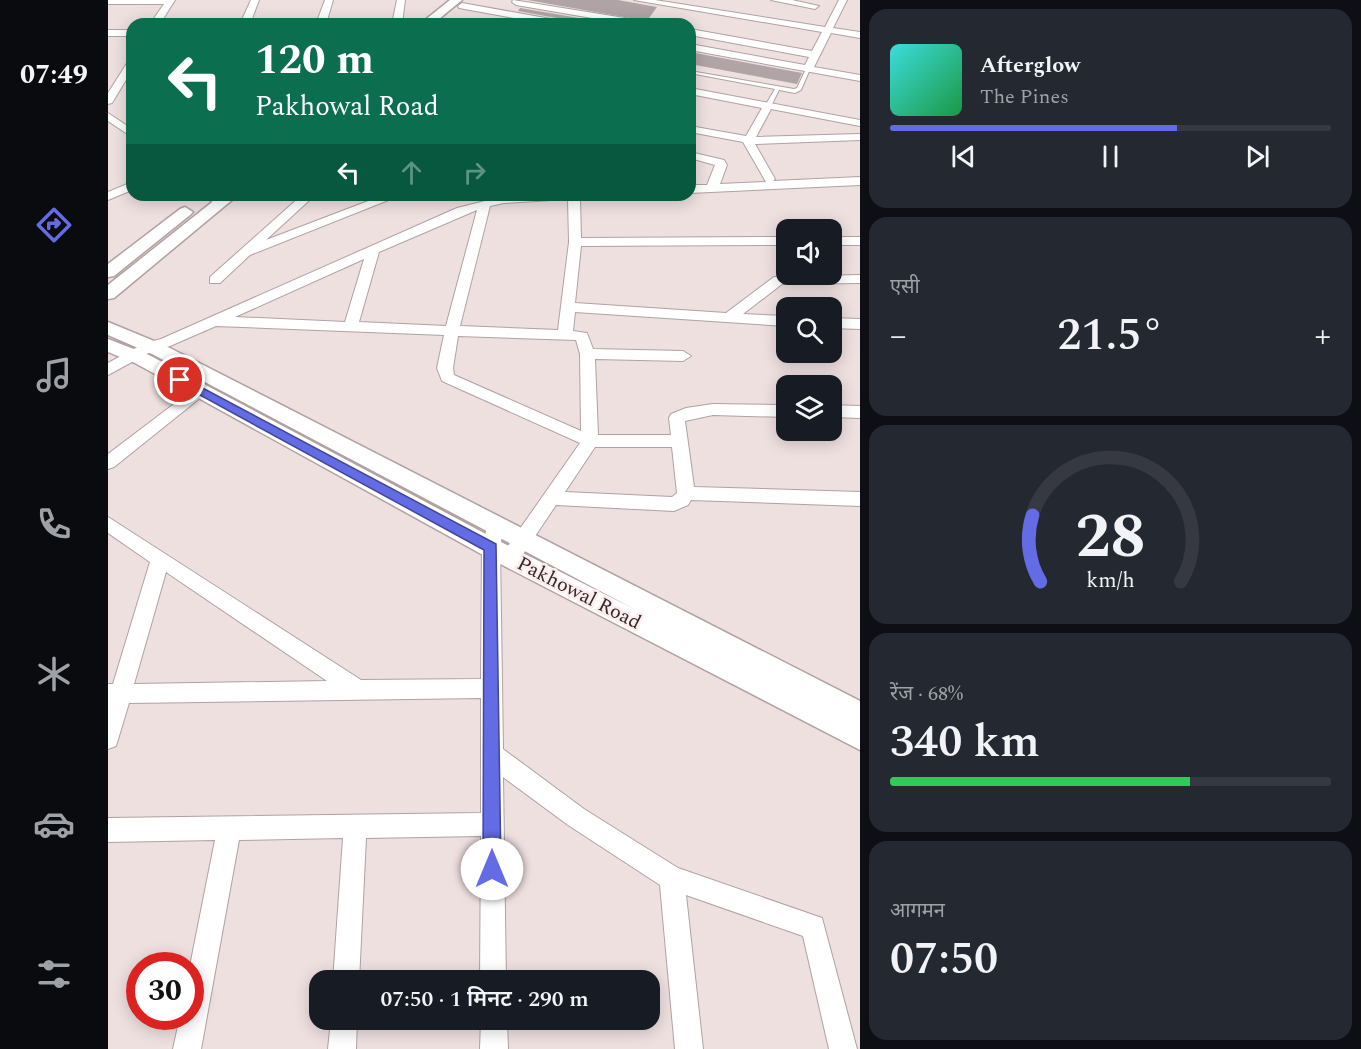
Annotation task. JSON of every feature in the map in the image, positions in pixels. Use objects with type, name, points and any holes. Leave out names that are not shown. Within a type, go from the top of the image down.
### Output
[{"type":"street","points":[[248,18],[255,0]]},
{"type":"street","points":[[323,18],[329,0]]},
{"type":"street","points":[[398,18],[402,0]]},
{"type":"street","points":[[568,11],[579,0]]},
{"type":"street","points":[[638,0],[695,18]]},
{"type":"street","points":[[696,45],[731,0]]},
{"type":"street","points":[[775,0],[815,6]]},
{"type":"street","points":[[808,69],[843,0]]},
{"type":"street","points":[[108,1],[170,1]]},
{"type":"street","points":[[159,18],[170,1]]},
{"type":"street","points":[[502,13],[517,1],[608,18]]},
{"type":"street","points":[[446,18],[460,3]]},
{"type":"street","points":[[436,18],[460,3],[529,18]]},
{"type":"street","points":[[696,18],[816,55]]},
{"type":"street","points":[[696,30],[714,24],[860,35]]},
{"type":"street","points":[[108,33],[126,33]]},
{"type":"street","points":[[696,49],[860,78]]},
{"type":"street","points":[[108,101],[126,72]]},
{"type":"street","points":[[696,92],[799,118],[860,130]]},
{"type":"street","points":[[767,109],[860,123]]},
{"type":"street","points":[[748,141],[767,109]]},
{"type":"street","points":[[109,117],[126,130]]},
{"type":"street","points":[[799,118],[814,139]]},
{"type":"street","points":[[696,130],[748,141],[860,137]]},
{"type":"street","points":[[748,141],[770,179]]},
{"type":"street","points":[[696,157],[720,162],[712,188]]},
{"type":"street","points":[[696,189],[860,181]]},
{"type":"street","points":[[108,196],[126,188]]},
{"type":"street","points":[[108,272],[207,201]]},
{"type":"street","points":[[108,294],[209,201]]},
{"type":"street","points":[[215,280],[303,201]]},
{"type":"street","points":[[248,252],[380,201]]},
{"type":"street","points":[[108,370],[374,248],[485,203],[500,201]]},
{"type":"street","points":[[565,334],[575,242],[574,201]]},
{"type":"street","points":[[485,203],[452,331],[446,369],[447,377],[590,441],[678,441]]},
{"type":"street","points":[[575,242],[776,241]]},
{"type":"street","points":[[842,241],[860,241]]},
{"type":"street","points":[[351,326],[374,248]]},
{"type":"street","points":[[731,316],[779,280],[860,279]]},
{"type":"street","points":[[568,307],[776,320]]},
{"type":"street","points":[[211,321],[582,336],[587,354],[590,441],[551,498],[504,542],[490,688],[493,970]]},
{"type":"street","points":[[842,323],[860,324]]},
{"type":"street","name":"Pakhowal Road","points":[[108,328],[149,351],[314,433],[504,542],[860,737]]},
{"type":"street","name":"Pakhowal Road","points":[[108,345],[149,351],[199,390],[504,542],[860,715]]},
{"type":"street","points":[[108,383],[149,351]]},
{"type":"street","points":[[587,354],[683,356]]},
{"type":"street","points":[[108,463],[199,390]]},
{"type":"street","points":[[551,498],[674,504],[682,500],[686,493],[677,418],[683,413],[702,410],[776,411]]},
{"type":"street","points":[[842,411],[860,412]]},
{"type":"street","points":[[686,493],[860,499]]},
{"type":"street","points":[[108,524],[358,690]]},
{"type":"street","points":[[108,739],[114,694],[160,559]]},
{"type":"street","points":[[114,694],[490,688]]},
{"type":"street","points":[[491,754],[576,817],[672,878],[813,927],[843,1049]]},
{"type":"street","points":[[108,830],[492,824]]},
{"type":"street","points":[[347,970],[355,826]]},
{"type":"street","points":[[187,1049],[229,828]]},
{"type":"street","points":[[672,878],[689,1049]]},
{"type":"street","points":[[342,1049],[343,1030]]},
{"type":"street","points":[[494,1030],[494,1049]]},
{"type":"lane","points":[[696,73],[795,91],[799,89],[808,69]]},
{"type":"lane","points":[[767,109],[777,89]]},
{"type":"building","points":[[527,0],[618,0],[657,7],[649,18],[630,18]]},
{"type":"building","points":[[520,8],[579,18],[556,18],[518,11]]},
{"type":"building","points":[[696,53],[802,73],[797,84],[696,65]]},
{"type":"route","points":[[180,380],[491,548],[493,591],[490,688],[492,869]]}]
